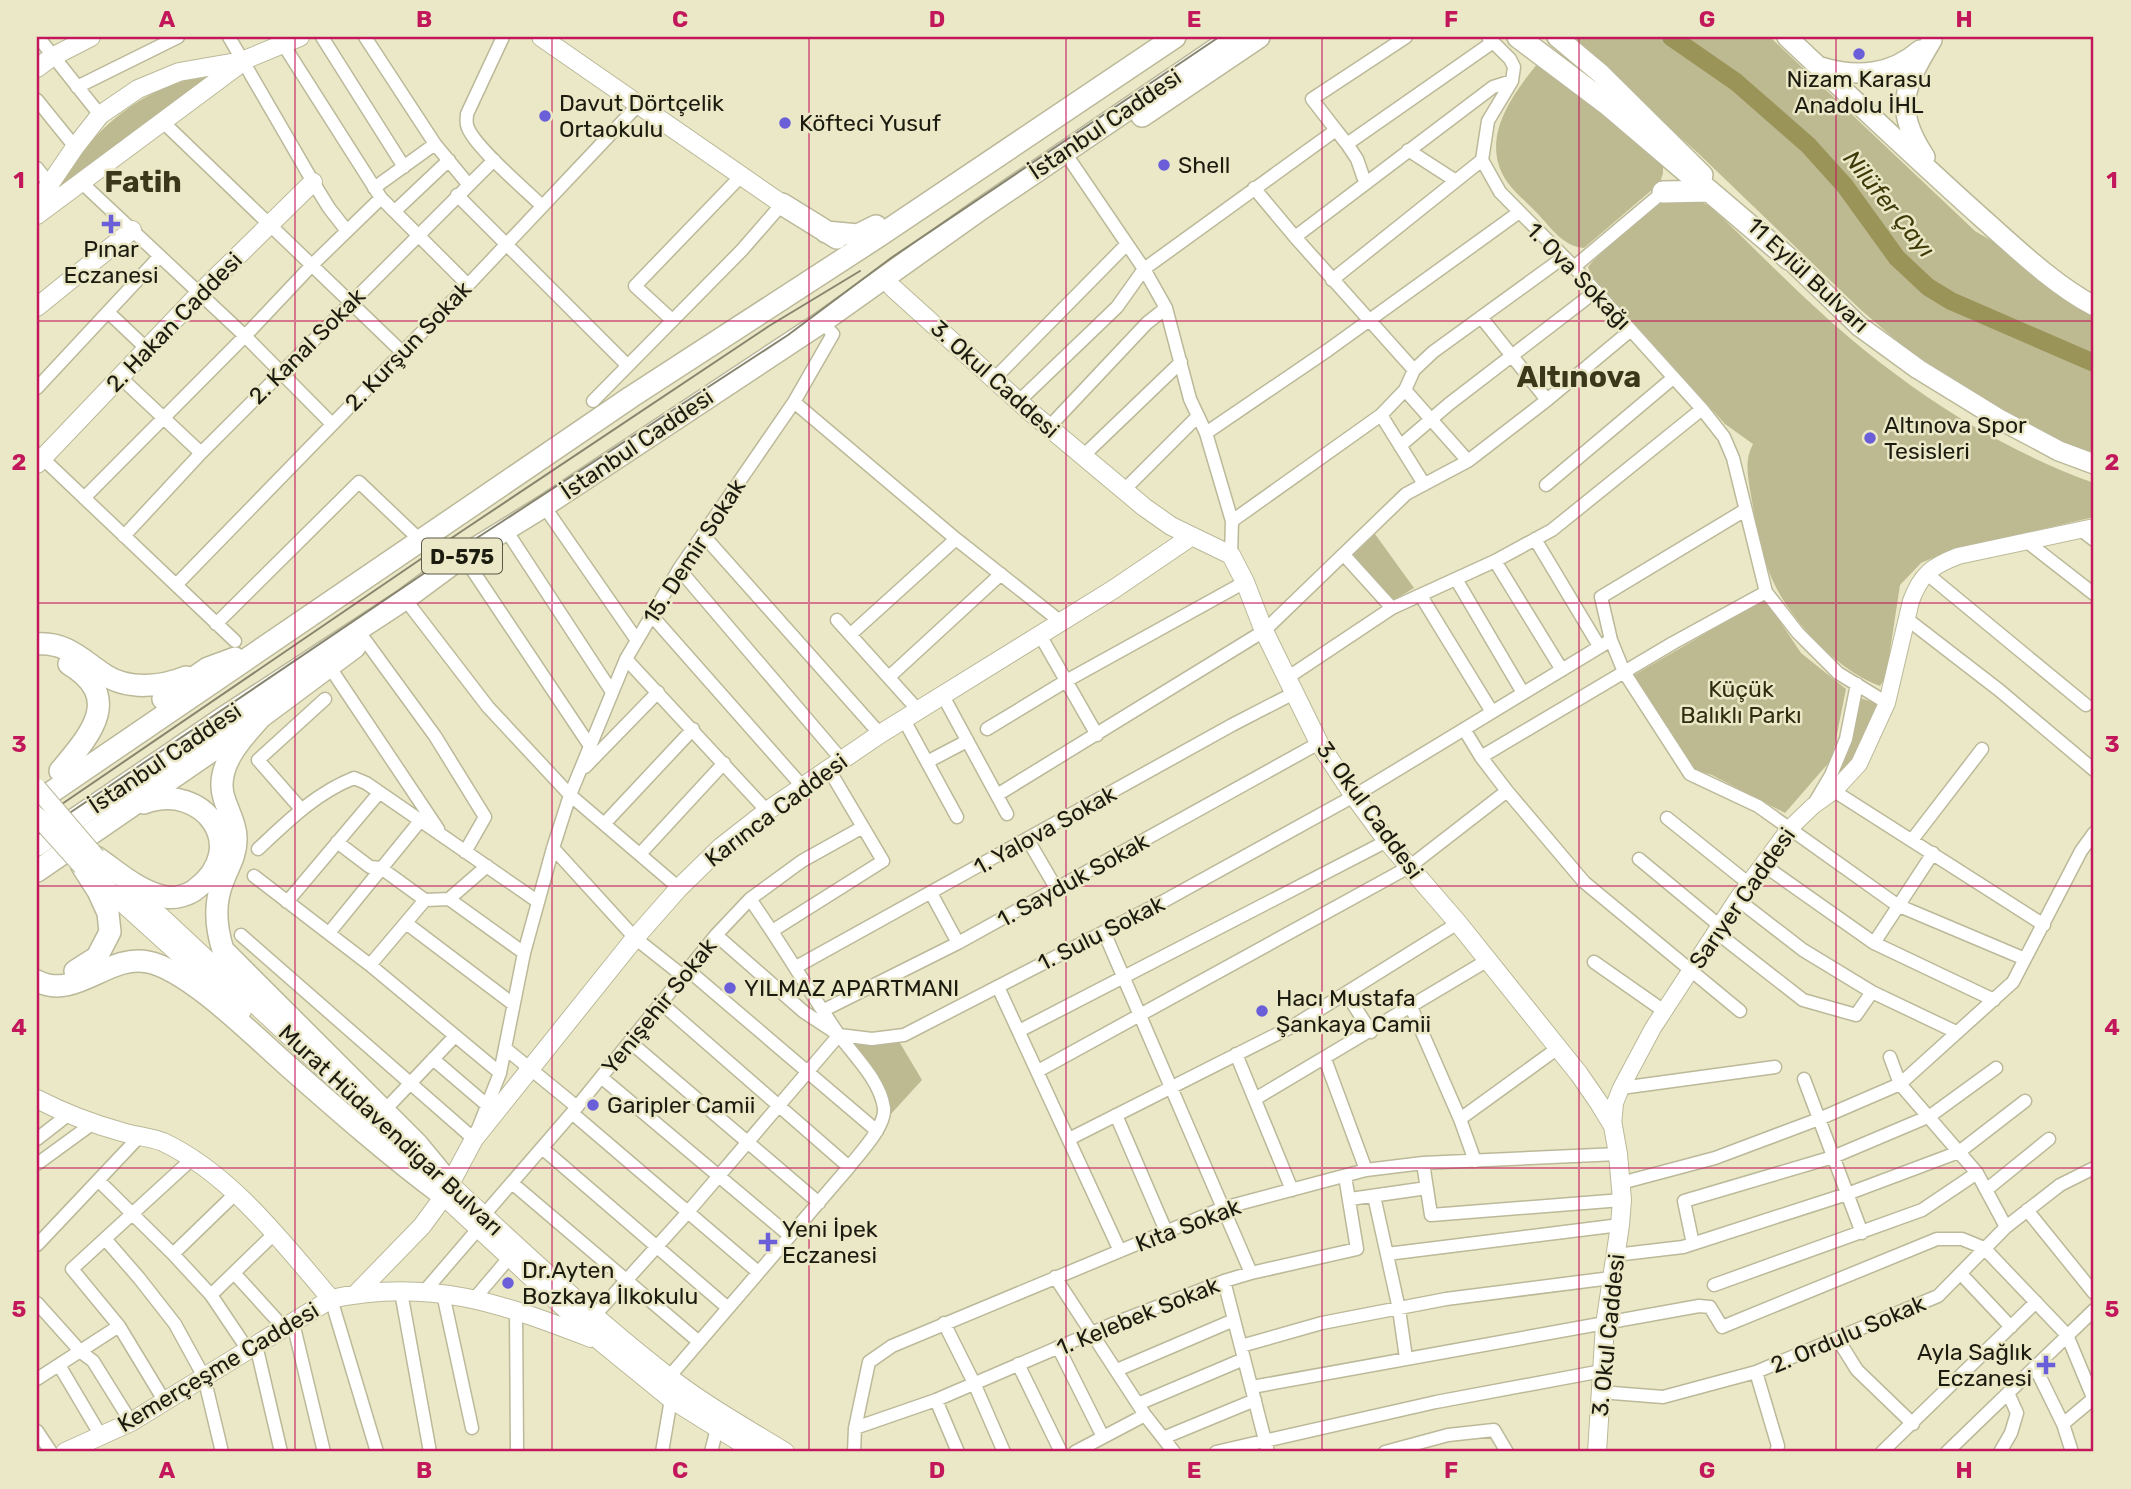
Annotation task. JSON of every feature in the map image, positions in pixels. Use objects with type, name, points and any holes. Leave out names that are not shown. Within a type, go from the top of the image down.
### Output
[{"type":"highway","points":[[827,232],[850,236],[865,233],[976,155],[1156,37]]},
{"type":"highway","name":"İstanbul Caddesi","points":[[41,810],[263,648],[631,397],[1175,37]]},
{"type":"highway","name":"İstanbul Caddesi","points":[[37,845],[405,598],[463,556],[544,506],[889,279],[1234,37]]},
{"type":"highway","points":[[889,279],[1072,163],[1259,37]]},
{"type":"highway","points":[[1518,37],[1607,104],[1789,259]]},
{"type":"highway","points":[[1663,192],[1671,178],[1673,160]]},
{"type":"highway","points":[[1663,192],[1707,191]]},
{"type":"highway","points":[[782,204],[849,243],[857,244],[873,239]]},
{"type":"highway","points":[[782,204],[828,247],[828,261],[822,272]]},
{"type":"highway","points":[[39,871],[261,717],[365,640],[405,598]]},
{"type":"highway","points":[[37,644],[56,644],[71,650],[108,677],[152,686],[177,681],[263,648]]},
{"type":"highway","points":[[37,659],[61,659],[81,672],[95,690],[99,706],[97,722],[60,771]]},
{"type":"highway","points":[[37,787],[208,668]]},
{"type":"highway","points":[[261,717],[237,746],[224,771],[223,793],[237,838],[233,862],[223,879],[217,907],[217,931],[223,950],[417,1144],[447,1190]]},
{"type":"highway","points":[[89,861],[141,889],[170,898],[192,892],[210,879],[221,859],[219,833],[209,816],[194,804],[164,798],[147,801],[126,810]]},
{"type":"highway","points":[[37,969],[46,974],[63,976],[80,969],[97,957],[110,932],[108,914],[89,861]]},
{"type":"highway","points":[[37,981],[60,986],[69,985],[126,963],[148,962],[170,971],[207,995],[393,1158],[447,1190]]},
{"type":"main road","points":[[37,68],[52,57],[92,37]]},
{"type":"main road","points":[[37,203],[100,116],[138,89],[179,72],[242,61],[300,37]]},
{"type":"main road","points":[[541,37],[782,204]]},
{"type":"main road","name":"11 Eylül Bulvarı","points":[[1557,37],[1600,73],[1859,326],[1889,349],[2001,420],[2094,466]]},
{"type":"main road","points":[[1787,37],[2022,253],[2081,300],[2094,306]]},
{"type":"main road","points":[[1818,66],[1846,75],[1881,70],[1905,63],[1933,38]]},
{"type":"main road","points":[[1933,38],[1910,77],[1905,100],[1906,118],[1913,138],[1941,181]]},
{"type":"main road","points":[[37,215],[242,61]]},
{"type":"main road","name":"2. Hakan Caddesi","points":[[39,458],[313,182]]},
{"type":"main road","points":[[37,307],[132,230]]},
{"type":"main road","name":"3. Okul Caddesi","points":[[889,279],[1018,401],[1124,490],[1171,526],[1231,555],[1264,631],[1319,743],[1354,796],[1387,841],[1458,923],[1579,1074],[1613,1126],[1621,1191],[1620,1225],[1605,1325],[1597,1452]]},
{"type":"main road","name":"Karınca Caddesi","points":[[356,1294],[422,1226],[447,1190],[474,1139],[635,938],[721,848],[767,811],[834,764],[942,694],[1114,589],[1192,536]]},
{"type":"main road","name":"Murat Hüdavendigar Bulvarı","points":[[37,787],[41,810],[89,861],[481,1223],[669,1377],[709,1406],[785,1452]]},
{"type":"main road","points":[[37,1099],[92,1124],[161,1141],[192,1159],[235,1194],[275,1233],[331,1299],[356,1294],[401,1292],[475,1298],[516,1309],[601,1342]]},
{"type":"main road","name":"Murat Hüdavendigar Bulvarı","points":[[481,1223],[509,1258],[601,1342],[671,1399],[756,1452]]},
{"type":"main road","name":"Kemerçeşme Caddesi","points":[[65,1452],[131,1422],[331,1299]]},
{"type":"street","points":[[38,37],[100,116]]},
{"type":"street","points":[[77,87],[178,37]]},
{"type":"street","points":[[229,37],[328,208],[347,231]]},
{"type":"street","points":[[322,37],[404,167]]},
{"type":"street","points":[[365,37],[435,144],[468,184]]},
{"type":"street","points":[[503,37],[467,114],[467,125],[494,160],[542,206]]},
{"type":"street","points":[[1365,182],[1357,159],[1312,99],[1406,37]]},
{"type":"street","points":[[1332,280],[1482,160],[1488,121],[1512,81],[1514,67],[1491,39],[1347,144]]},
{"type":"street","points":[[283,44],[378,193],[468,285]]},
{"type":"street","points":[[1295,237],[1493,88],[1512,81]]},
{"type":"street","points":[[37,100],[75,147]]},
{"type":"street","name":"2. Kurşun Sokak","points":[[176,585],[468,285],[639,104]]},
{"type":"street","points":[[163,122],[402,352]]},
{"type":"street","points":[[1018,401],[1117,307],[1144,269],[1336,130]]},
{"type":"street","points":[[84,498],[347,231],[378,193],[404,167],[435,144]]},
{"type":"street","points":[[1408,150],[1455,181]]},
{"type":"street","points":[[395,211],[449,160]]},
{"type":"street","name":"2. Kanal Sokak","points":[[124,536],[201,453],[494,160]]},
{"type":"street","name":"1. Ova Sokağı","points":[[1482,160],[1500,192],[1518,213],[1596,291],[1724,437],[1733,458],[1766,592],[1798,633],[1838,673],[1887,703]]},
{"type":"street","points":[[1072,163],[1144,269],[1166,308],[1190,399],[1206,433],[1233,521],[1231,555]]},
{"type":"street","points":[[37,168],[61,198]]},
{"type":"street","points":[[671,320],[635,286],[742,175]]},
{"type":"street","points":[[82,183],[245,336],[332,424]]},
{"type":"street","points":[[1254,188],[1413,370]]},
{"type":"street","points":[[1233,521],[1381,415],[1405,390],[1413,370],[1433,352],[1481,317],[1569,262],[1663,192]]},
{"type":"street","points":[[457,195],[627,365]]},
{"type":"street","points":[[593,401],[742,250],[782,204]]},
{"type":"street","points":[[1206,433],[1518,213]]},
{"type":"street","points":[[994,379],[1127,244]]},
{"type":"street","points":[[37,388],[41,373],[108,312],[160,256]]},
{"type":"street","points":[[1400,446],[1596,291]]},
{"type":"street","points":[[1049,427],[1147,323],[1166,308]]},
{"type":"street","points":[[108,312],[147,349]]},
{"type":"street","points":[[1481,317],[1547,400]]},
{"type":"street","name":"15. Demir Sokak","points":[[474,1139],[500,1073],[524,953],[553,848],[570,795],[626,659],[680,569],[794,402],[833,334],[822,322]]},
{"type":"street","points":[[997,795],[1264,631],[1406,494],[1468,461],[1631,330]]},
{"type":"street","points":[[1083,456],[1181,362]]},
{"type":"street","points":[[121,378],[201,453]]},
{"type":"street","points":[[1546,485],[1673,378]]},
{"type":"street","points":[[1405,390],[1468,461]]},
{"type":"street","points":[[794,402],[956,539],[1061,622]]},
{"type":"street","name":"1. Yalova Sokak","points":[[796,967],[1232,725],[1290,686],[1392,608],[1495,561],[1552,530],[1702,409]]},
{"type":"street","points":[[1381,415],[1424,484]]},
{"type":"street","points":[[1124,490],[1198,416]]},
{"type":"street","points":[[39,458],[234,641]]},
{"type":"street","points":[[216,624],[359,482],[421,541]]},
{"type":"street","points":[[544,506],[636,639]]},
{"type":"street","points":[[1605,643],[1601,597],[1745,510]]},
{"type":"street","points":[[2086,705],[1926,573],[1942,562],[1958,556],[2088,528],[2094,540]]},
{"type":"street","points":[[506,530],[612,692]]},
{"type":"street","points":[[703,535],[880,734]]},
{"type":"street","points":[[851,634],[956,539]]},
{"type":"street","points":[[1535,539],[1690,774],[1758,806],[1897,905],[2025,959]]},
{"type":"street","points":[[2026,541],[2094,594]]},
{"type":"street","points":[[1344,555],[1392,608]]},
{"type":"street","points":[[463,556],[590,746]]},
{"type":"street","points":[[1495,561],[1562,670]]},
{"type":"street","points":[[680,569],[834,764],[863,827],[883,861],[772,930]]},
{"type":"street","name":"Sarıyer Caddesi","points":[[1613,1126],[1615,1103],[1620,1088],[1653,1028],[1737,899],[1788,829],[1834,791],[1859,764],[1887,703],[1917,585],[1926,573]]},
{"type":"street","points":[[889,677],[1001,574]]},
{"type":"street","points":[[1456,579],[1523,693]]},
{"type":"street","points":[[987,729],[1066,681],[1245,582]]},
{"type":"street","points":[[1481,757],[1623,672],[1766,592]]},
{"type":"street","points":[[1422,596],[1492,712]]},
{"type":"street","points":[[405,598],[488,708],[570,795],[680,888]]},
{"type":"street","points":[[652,616],[802,786]]},
{"type":"street","points":[[1908,619],[1999,690],[2094,770]]},
{"type":"street","points":[[837,620],[889,677],[910,714],[927,762],[957,817]]},
{"type":"street","points":[[1040,635],[1097,735]]},
{"type":"street","points":[[365,640],[435,736],[485,817],[465,852]]},
{"type":"street","name":"1. Sulu Sokak","points":[[839,1035],[872,1039],[904,1035],[998,987],[1354,796],[1605,643]]},
{"type":"street","points":[[626,659],[767,811]]},
{"type":"street","points":[[330,666],[443,836]]},
{"type":"street","points":[[1813,806],[1831,775],[1846,739],[1857,684]]},
{"type":"street","points":[[579,772],[658,692]]},
{"type":"street","points":[[942,694],[1007,814]]},
{"type":"street","points":[[301,809],[258,760],[325,699]]},
{"type":"street","points":[[605,823],[693,729]]},
{"type":"street","points":[[1464,729],[1507,791],[1584,882],[1740,1011]]},
{"type":"street","points":[[927,762],[967,741]]},
{"type":"street","name":"1. Sayduk Sokak","points":[[824,1010],[958,943],[1319,743]]},
{"type":"street","points":[[1912,840],[1982,749]]},
{"type":"street","points":[[640,854],[723,763]]},
{"type":"street","points":[[258,849],[301,809],[336,785],[354,778],[537,901]]},
{"type":"street","points":[[1038,1071],[1409,867],[1507,791]]},
{"type":"street","points":[[1834,791],[2044,925]]},
{"type":"street","points":[[287,902],[379,793]]},
{"type":"street","points":[[1667,818],[1748,883]]},
{"type":"street","points":[[328,933],[420,821]]},
{"type":"street","name":"Yenişehir Sokak","points":[[424,1293],[716,935],[750,899],[802,861],[863,827]]},
{"type":"street","points":[[1423,1163],[1431,1215],[1621,1191],[1819,1119],[1900,1084],[2013,982],[2081,851],[2094,833]]},
{"type":"street","points":[[1028,839],[1056,888]]},
{"type":"street","points":[[1019,1031],[1387,841]]},
{"type":"street","points":[[337,842],[370,867],[381,868],[425,900],[449,899],[524,953]]},
{"type":"street","points":[[553,848],[635,938],[685,973],[877,1131]]},
{"type":"street","points":[[1874,943],[1933,853]]},
{"type":"street","points":[[1639,859],[1803,1000],[1856,1015],[1872,992]]},
{"type":"street","points":[[1762,864],[1874,943],[1993,1000]]},
{"type":"street","points":[[449,899],[487,866]]},
{"type":"street","points":[[254,876],[370,965],[500,1073]]},
{"type":"street","points":[[932,892],[958,943]]},
{"type":"street","points":[[663,1452],[671,1399],[669,1377],[849,1167],[877,1131],[884,1109],[878,1091],[863,1066],[839,1035],[750,899]]},
{"type":"street","points":[[1737,899],[1803,950],[1872,992],[1956,1032]]},
{"type":"street","points":[[370,965],[425,900]]},
{"type":"street","points":[[406,923],[513,1004]]},
{"type":"street","points":[[1069,1139],[1293,1026],[1458,923]]},
{"type":"street","points":[[1104,932],[1251,1273]]},
{"type":"street","points":[[241,935],[474,1139]]},
{"type":"street","points":[[716,935],[804,1012],[839,1035]]},
{"type":"street","points":[[1255,1099],[1488,960]]},
{"type":"street","points":[[1594,962],[1664,1011]]},
{"type":"street","points":[[998,987],[1120,1251]]},
{"type":"street","points":[[1346,993],[1371,1032]]},
{"type":"street","points":[[661,1003],[849,1167]]},
{"type":"street","points":[[1411,1007],[1475,1160]]},
{"type":"street","points":[[595,1315],[688,1212],[839,1035]]},
{"type":"street","points":[[384,1111],[456,1036]]},
{"type":"street","points":[[630,1042],[749,1140],[819,1203]]},
{"type":"street","points":[[1460,1119],[1558,1048]]},
{"type":"street","points":[[506,1049],[758,1272]]},
{"type":"street","points":[[1236,1054],[1292,1189]]},
{"type":"street","points":[[1890,1057],[1900,1084],[1977,1173],[2006,1227]]},
{"type":"street","points":[[433,1059],[488,1106]]},
{"type":"street","points":[[1325,1059],[1366,1170]]},
{"type":"street","points":[[1620,1088],[1775,1067]]},
{"type":"street","points":[[1693,1244],[1684,1201],[1833,1157],[1930,1116],[1996,1068]]},
{"type":"street","points":[[601,1077],[790,1236]]},
{"type":"street","points":[[1804,1079],[1862,1233]]},
{"type":"street","points":[[1615,1255],[1683,1247],[1847,1194],[1959,1152],[2025,1101]]},
{"type":"street","points":[[37,1139],[69,1114]]},
{"type":"street","points":[[1116,1115],[1166,1231]]},
{"type":"street","points":[[37,1164],[92,1124]]},
{"type":"street","points":[[37,1245],[139,1137]]},
{"type":"street","points":[[1986,1190],[2049,1139]]},
{"type":"street","points":[[542,1148],[728,1308]]},
{"type":"street","name":"Kıta Sokak","points":[[855,1452],[855,1428],[869,1362],[892,1346],[1223,1208],[1366,1170],[1423,1163],[1618,1154]]},
{"type":"street","points":[[165,1402],[119,1326],[72,1269],[192,1159]]},
{"type":"street","name":"2. Ordulu Sokak","points":[[1600,1392],[1663,1397],[1756,1373],[1938,1296],[2006,1227],[2060,1185],[2094,1168]]},
{"type":"street","points":[[1714,1285],[1922,1210],[1977,1173]]},
{"type":"street","name":"1. Kelebek Sokak","points":[[855,1428],[936,1400],[1093,1332],[1224,1281],[1357,1249],[1345,1176]]},
{"type":"street","points":[[99,1181],[211,1295],[252,1348],[281,1452]]},
{"type":"street","points":[[512,1183],[699,1342]]},
{"type":"street","points":[[1350,1199],[1427,1188]]},
{"type":"street","points":[[173,1254],[235,1194]]},
{"type":"street","points":[[1374,1196],[1399,1309],[1406,1358]]},
{"type":"street","points":[[2027,1210],[2094,1293]]},
{"type":"street","points":[[1387,1254],[1620,1225]]},
{"type":"street","points":[[211,1295],[275,1233]]},
{"type":"street","points":[[1251,1387],[1699,1306],[1710,1307],[1722,1326],[1937,1239],[1962,1239],[1984,1248],[2067,1335],[2094,1399],[2063,1424]]},
{"type":"street","points":[[106,1240],[175,1324],[204,1377],[221,1452]]},
{"type":"street","points":[[475,1298],[509,1258]]},
{"type":"street","points":[[234,1273],[288,1325],[324,1452]]},
{"type":"street","points":[[1961,1274],[2011,1327]]},
{"type":"street","points":[[1055,1277],[1138,1404],[1174,1452]]},
{"type":"street","points":[[1241,1346],[1322,1323],[1446,1298],[1612,1278]]},
{"type":"street","points":[[1224,1281],[1267,1447]]},
{"type":"street","points":[[401,1292],[430,1452]]},
{"type":"street","points":[[443,1294],[472,1428]]},
{"type":"street","points":[[331,1299],[377,1452]]},
{"type":"street","points":[[1882,1452],[2036,1302]]},
{"type":"street","points":[[37,1303],[80,1352],[93,1361],[131,1422]]},
{"type":"street","points":[[516,1309],[517,1452]]},
{"type":"street","points":[[1947,1452],[2094,1310]]},
{"type":"street","points":[[1117,1370],[1234,1320]]},
{"type":"street","points":[[944,1324],[974,1383],[1004,1452]]},
{"type":"street","points":[[37,1379],[119,1326]]},
{"type":"street","points":[[1838,1338],[1857,1370],[1913,1424]]},
{"type":"street","points":[[1058,1348],[1103,1437]]},
{"type":"street","points":[[1138,1404],[1244,1359]]},
{"type":"street","points":[[1018,1364],[1060,1452]]},
{"type":"street","points":[[59,1366],[101,1436]]},
{"type":"street","points":[[2035,1367],[2063,1424],[2072,1452]]},
{"type":"street","points":[[1216,1452],[1267,1447],[1436,1402],[1602,1371]]},
{"type":"street","points":[[1756,1373],[1778,1446],[1776,1452]]},
{"type":"street","points":[[2000,1452],[2011,1433],[2017,1413],[2008,1393]]},
{"type":"street","points":[[936,1400],[958,1452]]},
{"type":"street","points":[[1163,1438],[1255,1401]]},
{"type":"street","points":[[1075,1452],[1146,1415]]},
{"type":"street","points":[[711,1452],[717,1427]]},
{"type":"street","points":[[1385,1452],[1448,1434],[1494,1430],[1507,1452]]},
{"type":"street","points":[[37,1431],[51,1452]]},
{"type":"green space","points":[[1568,37],[1770,37],[1975,231],[1999,245],[2094,316],[2094,458],[2000,412],[1917,358],[1861,310],[1699,154]]},
{"type":"green space","points":[[1538,63],[1635,134],[1663,163],[1660,183],[1584,248],[1570,244],[1558,236],[1511,187],[1500,167],[1496,151],[1497,135],[1509,104]]},
{"type":"green space","points":[[217,72],[59,190],[55,184],[73,162],[124,111],[165,88]]},
{"type":"green space","name":"Altınova Spor Tesisleri","points":[[1691,196],[1712,208],[1823,314],[1917,390],[1990,436],[2094,483],[2094,517],[1949,551],[1921,563],[1900,585],[1886,677],[1880,686],[1846,668],[1829,654],[1798,621],[1775,586],[1760,544],[1749,486],[1747,465],[1753,444],[1725,424],[1591,275],[1588,267],[1593,261],[1659,201]]},
{"type":"green space","points":[[1375,534],[1414,588],[1394,600],[1389,598],[1352,556]]},
{"type":"green space","name":"Küçük Balıklı Parkı","points":[[1765,599],[1801,653],[1846,689],[1832,759],[1785,813],[1712,775],[1692,769],[1629,678]]},
{"type":"green space","points":[[1860,698],[1879,704],[1857,752],[1836,782],[1833,781]]},
{"type":"green space","points":[[857,1041],[900,1043],[922,1080],[890,1115],[856,1046]]},
{"type":"waterway","name":"Nilüfer Çayı","points":[[1671,37],[1736,82],[1808,145],[1845,186],[1897,258],[1928,287],[1951,301],[2094,363]]},
{"type":"tram line","points":[[37,835],[460,549],[788,335],[891,258],[1219,37]]},
{"type":"tram line","points":[[37,821],[459,533],[769,326],[860,271]]},
{"type":"place","name":"Nizam Karasu Anadolu İHL","points":[[1859,54]]},
{"type":"place","name":"Davut Dörtçelik Ortaokulu","points":[[545,116]]},
{"type":"place","name":"Köfteci Yusuf","points":[[785,123]]},
{"type":"place","name":"Shell","points":[[1164,165]]},
{"type":"place","name":"Pınar Eczanesi","points":[[111,224]]},
{"type":"place","name":"Altınova Spor Tesisleri","points":[[1870,438]]},
{"type":"place","name":"YILMAZ APARTMANI","points":[[730,988]]},
{"type":"place","name":"Hacı Mustafa Şankaya Camii","points":[[1262,1011]]},
{"type":"place","name":"Garipler Camii","points":[[593,1105]]},
{"type":"place","name":"Yeni İpek Eczanesi","points":[[768,1242]]},
{"type":"place","name":"Dr.Ayten Bozkaya İlkokulu","points":[[508,1283]]},
{"type":"place","name":"Ayla Sağlık Eczanesi","points":[[2046,1365]]},
{"type":"district","name":"Fatih","points":[[143,182]]},
{"type":"district","name":"Altınova","points":[[1579,377]]}]
